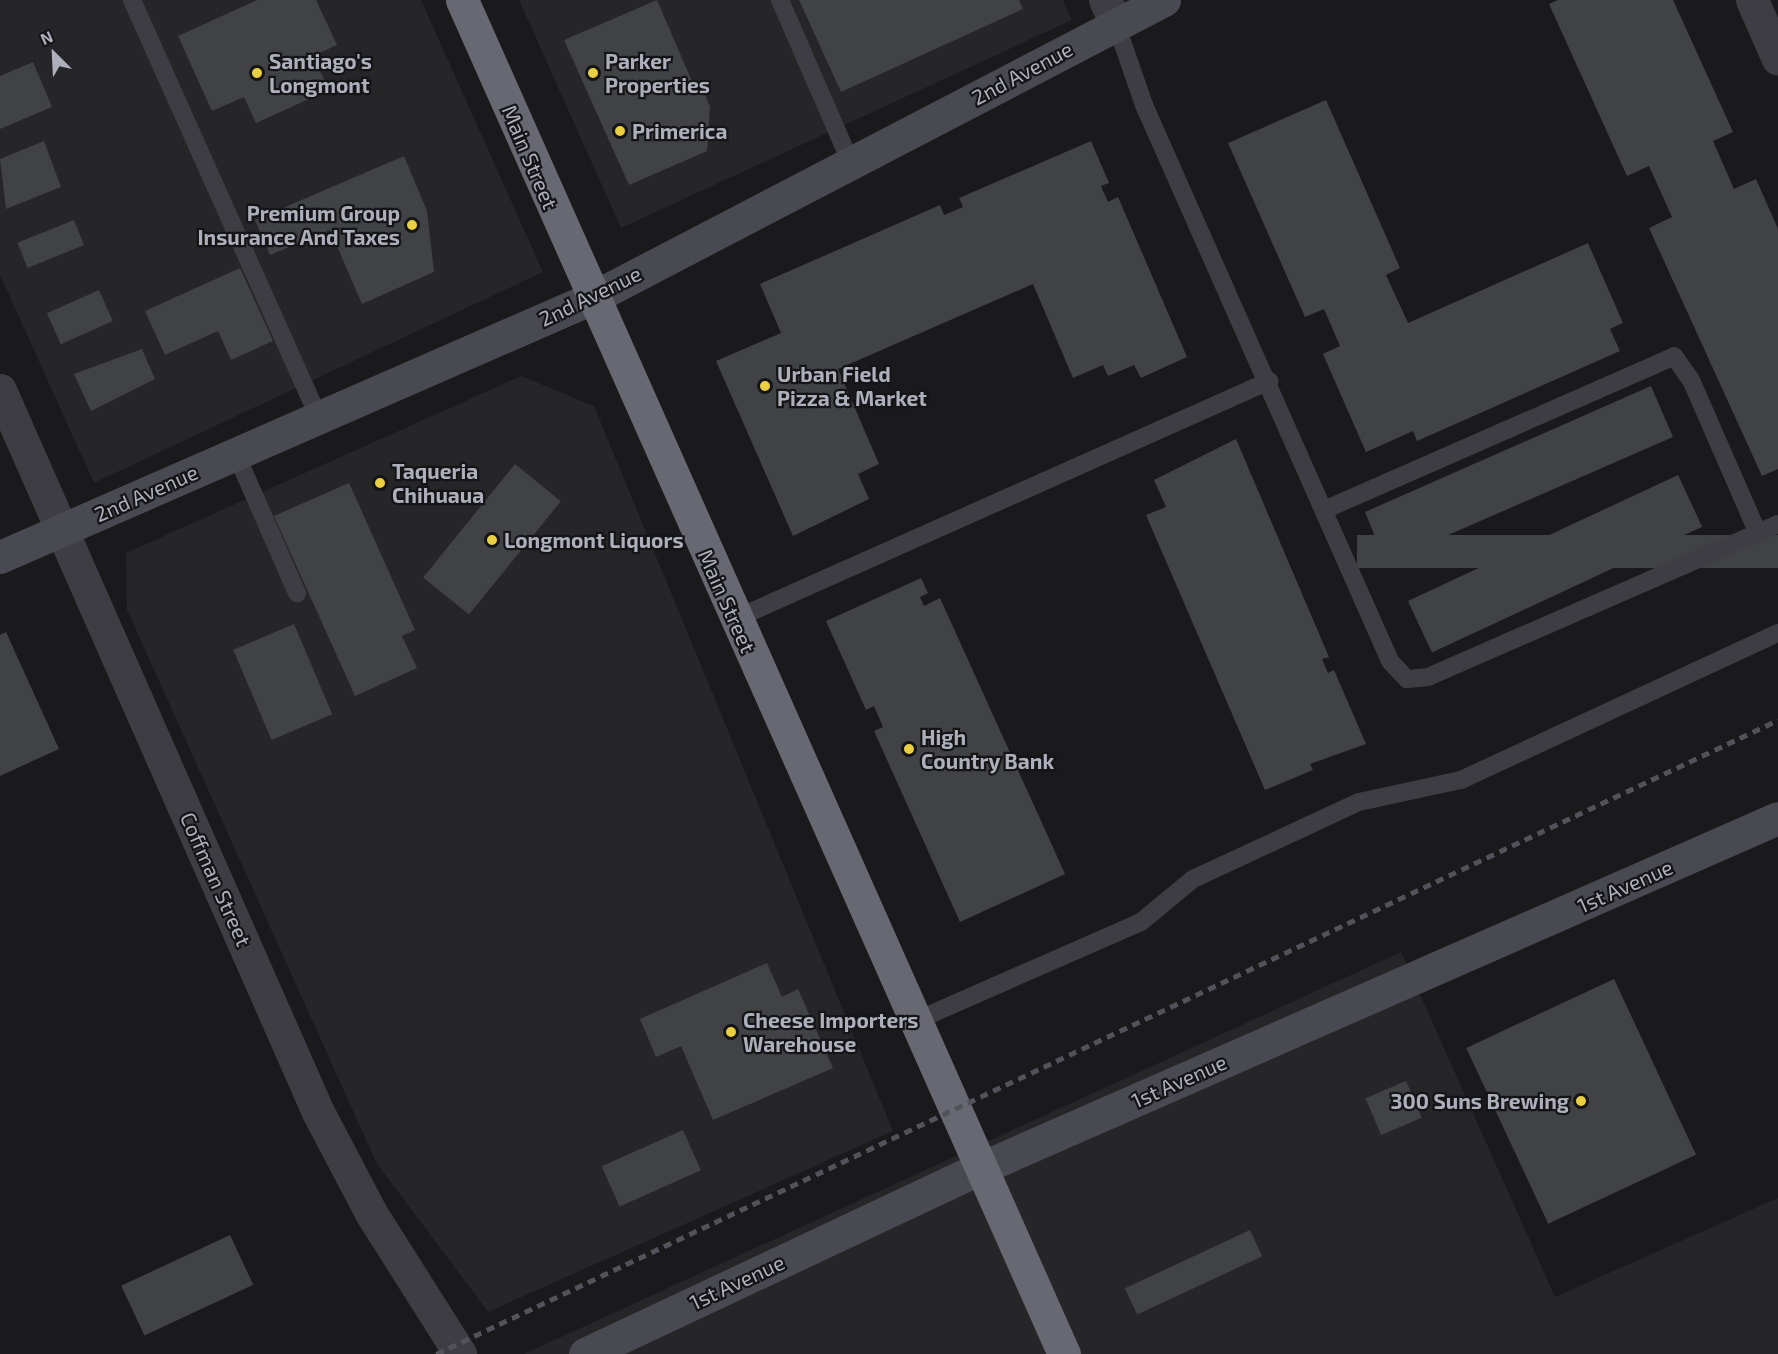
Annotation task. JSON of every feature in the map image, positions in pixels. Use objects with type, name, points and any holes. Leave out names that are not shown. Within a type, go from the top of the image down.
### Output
[{"type":"highway","name":"Main Street","points":[[462,0],[913,1022],[1064,1354]]},
{"type":"street","name":"2nd Avenue","points":[[0,557],[592,298],[851,163],[1111,12],[1164,0]]},
{"type":"street","points":[[1752,0],[1778,59]]},
{"type":"street","name":"Coffman Street","points":[[0,390],[318,1112],[371,1213],[460,1354]]},
{"type":"street","name":"1st Avenue","points":[[585,1354],[981,1168],[1778,818]]},
{"type":"lane","points":[[132,0],[319,418]]},
{"type":"lane","points":[[780,0],[851,163]]},
{"type":"lane","points":[[1111,12],[1144,105],[1269,381],[1390,661],[1407,679],[1428,677],[1778,524]]},
{"type":"lane","points":[[1324,510],[1674,356],[1691,380],[1758,533]]},
{"type":"lane","points":[[735,619],[1269,381]]},
{"type":"lane","points":[[236,454],[297,593]]},
{"type":"lane","points":[[913,1022],[1141,922],[1193,879],[1359,802],[1461,780],[1778,633]]},
{"type":"shaded area","points":[[0,0],[421,0],[543,272],[94,483],[0,275]]},
{"type":"shaded area","points":[[519,0],[1063,0],[1072,20],[621,228]]},
{"type":"shaded area","points":[[521,376],[594,406],[893,1131],[488,1312],[377,1164],[127,610],[126,553]]},
{"type":"shaded area","points":[[1401,952],[1555,1297],[1778,1198],[1778,1354],[524,1354]]},
{"type":"building","name":"Santiago's Longmont","points":[[257,0],[316,0],[337,45],[313,56],[329,90],[256,123],[244,97],[212,111],[178,36]]},
{"type":"building","points":[[657,0],[697,93],[703,90],[710,107],[707,151],[629,185],[564,40]]},
{"type":"building","points":[[799,0],[1019,0],[1023,9],[841,92]]},
{"type":"building","points":[[1558,0],[1673,0],[1733,132],[1713,141],[1734,189],[1756,179],[1778,229],[1778,469],[1762,476],[1649,228],[1672,217],[1649,166],[1627,176],[1549,4]]},
{"type":"building","points":[[33,62],[52,107],[0,129],[0,76]]},
{"type":"building","points":[[1326,100],[1400,268],[1386,275],[1408,323],[1588,243],[1623,323],[1610,329],[1620,351],[1417,441],[1413,431],[1366,452],[1323,354],[1340,346],[1324,309],[1305,317],[1228,143]]},
{"type":"building","points":[[44,141],[61,187],[6,209],[0,159]]},
{"type":"building","points":[[1091,141],[1109,183],[1101,186],[1108,202],[1118,197],[1187,357],[1141,378],[1134,365],[1108,376],[1103,365],[1073,378],[1033,284],[838,369],[879,464],[858,474],[869,499],[793,536],[716,361],[781,333],[760,284],[940,205],[944,215],[963,207],[959,198]]},
{"type":"building","points":[[404,156],[427,211],[434,272],[362,304],[330,230],[270,255],[255,220]]},
{"type":"building","points":[[74,220],[84,245],[28,268],[17,243]]},
{"type":"building","points":[[240,268],[273,341],[231,360],[218,331],[165,355],[145,311]]},
{"type":"building","points":[[99,290],[113,321],[61,344],[47,313]]},
{"type":"building","points":[[142,349],[155,379],[91,411],[74,374]]},
{"type":"building","points":[[1651,386],[1673,437],[1393,559],[1382,536],[1376,539],[1365,512]]},
{"type":"building","points":[[1236,439],[1329,657],[1322,659],[1328,673],[1334,670],[1366,744],[1310,764],[1313,770],[1265,790],[1146,515],[1166,507],[1154,480]]},
{"type":"building","name":"Longmont Liquors","points":[[515,464],[561,501],[469,615],[423,577]]},
{"type":"building","points":[[1678,475],[1702,527],[1432,653],[1408,601]]},
{"type":"building","points":[[349,483],[415,630],[402,636],[417,668],[355,696],[274,516]]},
{"type":"building","points":[[1357,535],[1778,535],[1778,568],[1357,568]]},
{"type":"building","points":[[921,578],[928,593],[920,597],[924,606],[940,598],[1065,874],[960,922],[874,731],[883,727],[874,706],[866,710],[826,621]]},
{"type":"building","points":[[294,624],[332,714],[272,740],[233,650]]},
{"type":"building","points":[[6,632],[59,749],[0,776],[0,635]]},
{"type":"building","name":"Cheese Importers Warehouse","points":[[767,963],[782,997],[798,989],[833,1068],[713,1120],[681,1046],[656,1057],[640,1019]]},
{"type":"building","name":"300 Suns Brewing","points":[[1614,979],[1696,1155],[1548,1224],[1466,1048]]},
{"type":"building","points":[[1406,1081],[1422,1118],[1381,1135],[1365,1098]]},
{"type":"building","points":[[683,1130],[701,1170],[620,1206],[602,1166]]},
{"type":"building","points":[[1250,1230],[1262,1256],[1137,1315],[1125,1288]]},
{"type":"building","points":[[230,1235],[253,1285],[144,1336],[121,1286]]},
{"type":"railway","points":[[436,1354],[1778,720]]},
{"type":"place","name":"Santiago's Longmont","points":[[257,73]]},
{"type":"place","name":"Parker Properties","points":[[593,73]]},
{"type":"place","name":"Primerica","points":[[620,131]]},
{"type":"place","name":"Premium Group Insurance And Taxes","points":[[412,225]]},
{"type":"place","name":"Urban Field Pizza & Market","points":[[765,386]]},
{"type":"place","name":"Taqueria Chihuaua","points":[[380,483]]},
{"type":"place","name":"Longmont Liquors","points":[[492,540]]},
{"type":"place","name":"High Country Bank","points":[[909,749]]},
{"type":"place","name":"Cheese Importers Warehouse","points":[[731,1032]]},
{"type":"place","name":"300 Suns Brewing","points":[[1581,1101]]}]
